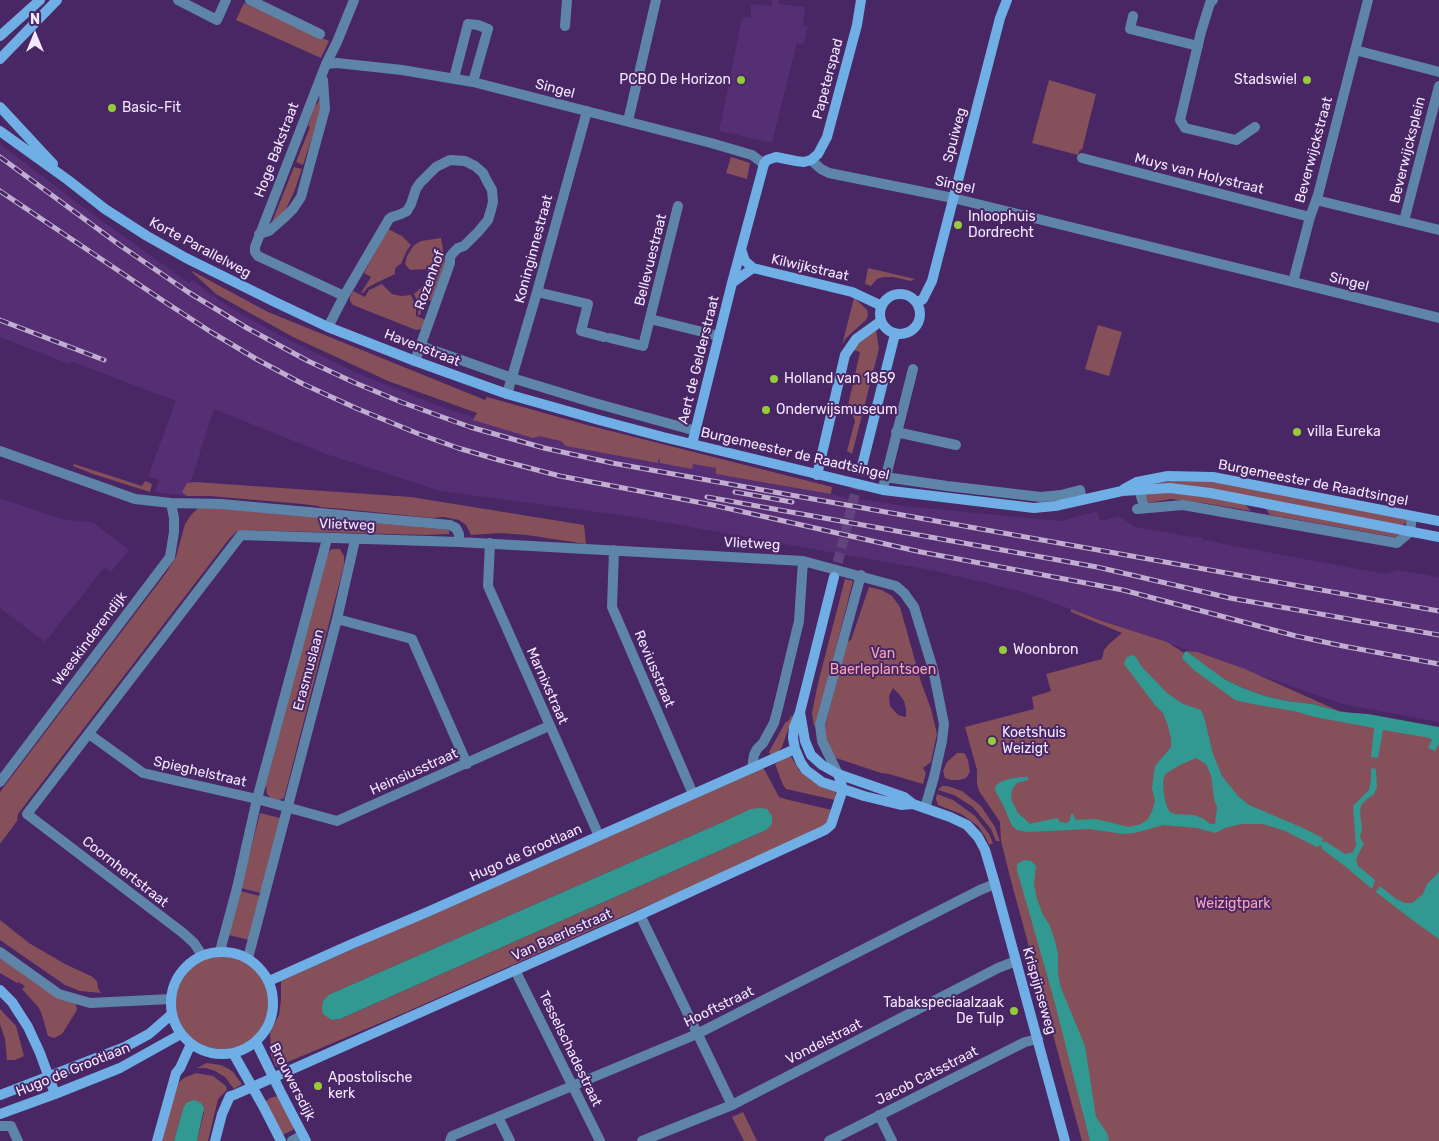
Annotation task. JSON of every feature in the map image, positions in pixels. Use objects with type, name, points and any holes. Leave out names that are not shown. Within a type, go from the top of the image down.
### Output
[{"type":"main road","points":[[0,36],[40,0]]},
{"type":"main road","points":[[0,59],[57,0]]},
{"type":"main road","name":"Papeterspad","points":[[811,160],[818,154],[827,137],[857,25],[861,0]]},
{"type":"main road","name":"Spuiweg","points":[[917,303],[924,299],[932,281],[1000,18],[1007,0]]},
{"type":"main road","name":"Korte Parallelweg","points":[[0,106],[68,180]]},
{"type":"main road","name":"Korte Parallelweg","points":[[0,131],[105,209],[170,249],[227,279],[328,327]]},
{"type":"main road","points":[[764,164],[767,160],[776,156],[804,162],[811,160]]},
{"type":"main road","name":"Aert de Gelderstraat","points":[[692,444],[764,164]]},
{"type":"main road","name":"Kilwijkstraat","points":[[741,250],[744,261],[753,268],[852,292],[882,306]]},
{"type":"main road","name":"Aert de Gelderstraat","points":[[732,283],[753,268]]},
{"type":"main road","points":[[899,294],[911,297],[917,303],[921,314],[918,324],[910,332],[895,334],[885,328],[881,321],[880,311],[890,296],[899,294]]},
{"type":"main road","points":[[817,475],[845,355],[856,339],[881,321]]},
{"type":"main road","name":"Havenstraat","points":[[328,327],[415,362],[507,394]]},
{"type":"main road","points":[[862,466],[895,334]]},
{"type":"main road","name":"Burgemeester de Raadtsingel","points":[[507,394],[617,425],[883,490],[1034,508],[1055,506],[1081,495],[1122,491],[1168,476],[1213,477],[1439,521]]},
{"type":"main road","name":"Burgemeester de Raadtsingel","points":[[1138,485],[1210,493],[1439,537]]},
{"type":"main road","points":[[834,577],[800,712],[794,727],[794,749],[800,763],[822,782],[864,796],[901,805],[913,804]]},
{"type":"main road","points":[[800,712],[805,741],[811,755],[822,766],[838,774],[904,797],[913,804],[925,808]]},
{"type":"main road","name":"Hugo de Grootlaan","points":[[268,981],[425,914],[794,749]]},
{"type":"main road","points":[[838,774],[843,789]]},
{"type":"main road","name":"Van Baerlestraat","points":[[215,1141],[222,1114],[230,1096],[640,916],[825,830],[831,824],[843,789]]},
{"type":"main road","name":"Krispijnseweg","points":[[925,808],[967,825],[978,837],[984,849],[1065,1141]]},
{"type":"main road","points":[[220,951],[248,958],[259,967],[268,981],[273,999],[273,1012],[266,1029],[256,1042],[245,1049],[233,1053],[220,1054],[200,1049],[191,1044],[181,1034],[172,1014],[171,999],[173,986],[179,975],[191,961],[202,955],[220,951]]},
{"type":"main road","points":[[0,990],[12,1002],[28,1027],[55,1094]]},
{"type":"main road","name":"Hugo de Grootlaan","points":[[0,1095],[125,1047],[149,1034],[172,1014]]},
{"type":"main road","name":"Hugo de Grootlaan","points":[[0,1114],[120,1068],[181,1034]]},
{"type":"main road","name":"Brouwersdijk","points":[[256,1042],[272,1077],[305,1138]]},
{"type":"main road","points":[[157,1141],[176,1073],[191,1044]]},
{"type":"main road","points":[[233,1053],[253,1086],[281,1141]]},
{"type":"street","points":[[178,0],[217,20],[226,0]]},
{"type":"street","points":[[250,0],[320,34]]},
{"type":"street","name":"Hoge Bakstraat","points":[[344,296],[258,256],[255,252],[255,247],[326,64],[354,0]]},
{"type":"street","points":[[565,26],[568,0]]},
{"type":"street","points":[[628,122],[656,0]]},
{"type":"street","points":[[1213,0],[1210,3],[1198,46],[1180,120],[1185,128],[1236,140],[1256,127]]},
{"type":"street","name":"Beverwijckstraat","points":[[1293,282],[1368,0]]},
{"type":"street","points":[[1133,16],[1130,29],[1198,46]]},
{"type":"street","points":[[454,78],[468,24],[478,25],[488,29],[473,82]]},
{"type":"street","points":[[1355,50],[1439,72]]},
{"type":"street","name":"Singel","points":[[326,64],[337,63],[402,70],[473,82],[711,143],[752,156],[764,164]]},
{"type":"street","name":"Hoge Bakstraat","points":[[259,234],[269,231],[275,226],[293,209],[301,197],[325,109],[323,80],[321,77]]},
{"type":"street","name":"Beverwijcksplein","points":[[1404,221],[1439,86]]},
{"type":"street","name":"Koninginnestraat","points":[[507,394],[586,112]]},
{"type":"street","name":"Muys van Holystraat","points":[[1082,158],[1310,216]]},
{"type":"street","name":"Rozenhof","points":[[328,327],[344,296],[392,216],[407,211],[416,189],[436,167],[450,160],[465,161],[483,173],[492,190],[493,202],[488,220],[464,246],[458,248],[450,257],[450,263],[415,362]]},
{"type":"street","name":"Singel","points":[[811,160],[829,173],[953,198],[1439,318]]},
{"type":"street","points":[[1316,200],[1439,230]]},
{"type":"street","name":"Bellevuestraat","points":[[537,292],[588,304],[581,330],[644,346],[678,206]]},
{"type":"street","name":"Bellevuestraat","points":[[650,319],[720,336]]},
{"type":"street","name":"Havenstraat","points":[[420,346],[513,374]]},
{"type":"street","points":[[883,490],[913,369]]},
{"type":"street","name":"Burgemeester de Raadtsingel","points":[[513,374],[591,402],[696,431]]},
{"type":"street","points":[[896,432],[956,445]]},
{"type":"street","points":[[0,451],[135,499],[171,503],[221,504],[450,525],[456,528],[460,542]]},
{"type":"street","name":"Burgemeester de Raadtsingel","points":[[885,477],[1041,497],[1081,495]]},
{"type":"street","points":[[1138,485],[1140,508],[1183,505],[1397,543],[1410,532]]},
{"type":"street","name":"Weeskinderendijk","points":[[0,782],[170,557],[174,532],[171,503]]},
{"type":"street","name":"Burgemeester de Raadtsingel","points":[[1410,532],[1412,516]]},
{"type":"street","name":"Vlietweg","points":[[27,814],[241,535],[490,543],[803,560]]},
{"type":"street","name":"Erasmuslaan","points":[[220,951],[237,888],[257,800],[327,538]]},
{"type":"street","name":"Erasmuslaan","points":[[248,958],[337,619],[355,540]]},
{"type":"street","name":"Marnixstraat","points":[[490,543],[488,586],[598,836]]},
{"type":"street","name":"Reviusstraat","points":[[614,550],[612,607],[693,794]]},
{"type":"street","points":[[752,768],[754,755],[774,723],[799,621],[803,560],[896,586],[904,593],[914,607],[933,669],[944,724],[942,741],[925,808]]},
{"type":"street","points":[[838,774],[822,741],[820,725],[861,575]]},
{"type":"street","points":[[337,619],[412,638],[467,764]]},
{"type":"street","name":"Heinsiusstraat","points":[[287,808],[337,821],[549,726]]},
{"type":"street","name":"Spieghelstraat","points":[[89,734],[143,773],[257,800]]},
{"type":"street","points":[[257,800],[287,808]]},
{"type":"street","name":"Coornhertstraat","points":[[27,814],[183,933],[194,943],[202,955]]},
{"type":"street","name":"Hooftstraat","points":[[450,1141],[452,1136],[697,1034],[995,884]]},
{"type":"street","points":[[640,916],[732,1105]]},
{"type":"street","points":[[0,952],[59,994],[90,1003],[171,999]]},
{"type":"street","name":"Vondelstraat","points":[[642,1141],[732,1105],[1016,960]]},
{"type":"street","name":"Tesselschadestraat","points":[[515,970],[600,1141]]},
{"type":"street","name":"Jacob Catsstraat","points":[[829,1141],[1025,1042],[1038,1039]]},
{"type":"street","points":[[879,1115],[892,1141]]},
{"type":"street","points":[[498,1117],[510,1141]]},
{"type":"street","points":[[0,1126],[12,1126],[18,1141]]},
{"type":"street","name":"Brouwersdijk","points":[[292,1141],[305,1138]]},
{"type":"shaded area","points":[[772,0],[779,0],[779,4],[805,7],[803,26],[808,26],[803,45],[797,43],[772,143],[719,131],[742,18],[751,18],[751,4],[771,6]]},
{"type":"shaded area","points":[[0,144],[87,210],[189,283],[192,280],[236,311],[283,337],[357,373],[436,405],[479,419],[831,492],[831,494],[859,501],[860,499],[904,506],[1060,521],[1097,511],[1100,521],[1119,516],[1135,527],[1202,537],[1202,539],[1218,543],[1387,574],[1397,570],[1439,577],[1439,722],[1342,704],[1019,591],[935,571],[635,517],[440,491],[326,454],[214,409],[186,496],[155,492],[159,480],[148,476],[176,401],[70,361],[69,364],[0,337]]},
{"type":"shaded area","points":[[0,498],[61,519],[93,522],[129,550],[111,572],[105,567],[45,642],[0,608]]},
{"type":"shaded area","points":[[1186,651],[1224,679],[1265,696],[1313,704],[1341,712],[1368,714],[1439,727],[1439,744],[1435,751],[1428,748],[1432,740],[1430,738],[1383,730],[1378,758],[1371,757],[1374,728],[1235,700],[1194,670],[1182,658]]},
{"type":"shaded area","points":[[1133,655],[1136,657],[1141,666],[1167,693],[1183,704],[1201,710],[1213,754],[1222,776],[1238,796],[1249,805],[1323,838],[1322,841],[1345,854],[1353,852],[1356,845],[1353,806],[1369,790],[1371,769],[1375,768],[1377,787],[1374,794],[1361,805],[1362,831],[1360,835],[1364,843],[1356,859],[1358,866],[1375,880],[1372,889],[1321,848],[1322,846],[1317,847],[1285,831],[1263,824],[1241,824],[1215,833],[1197,828],[1163,825],[1135,833],[1123,834],[1090,829],[1027,832],[1017,830],[1012,826],[995,790],[1000,782],[1020,777],[1028,777],[1028,780],[1017,783],[1013,788],[1011,794],[1012,801],[1018,813],[1029,824],[1057,818],[1060,822],[1067,823],[1070,820],[1071,814],[1073,814],[1076,820],[1096,819],[1129,827],[1141,824],[1148,819],[1155,801],[1152,788],[1155,766],[1171,747],[1171,739],[1163,713],[1124,664],[1127,657]],"holes":[[[1196,758],[1206,764],[1211,775],[1217,807],[1215,824],[1210,824],[1194,815],[1170,812],[1164,796],[1163,782],[1165,774]]]},
{"type":"shaded area","points":[[751,809],[767,809],[772,816],[772,824],[766,830],[340,1019],[332,1020],[323,1014],[323,1001],[328,995]]},
{"type":"shaded area","points":[[1024,860],[1031,861],[1036,866],[1034,884],[1037,899],[1054,938],[1058,953],[1058,974],[1061,988],[1085,1046],[1096,1117],[1107,1133],[1109,1141],[1090,1141],[1053,996],[1017,870],[1017,864]]},
{"type":"shaded area","points":[[1439,872],[1439,939],[1376,892],[1380,886],[1396,899],[1405,903],[1412,903],[1423,894],[1427,884]]},
{"type":"shaded area","points":[[194,1100],[201,1103],[204,1108],[197,1141],[174,1141],[183,1109],[186,1103]]},
{"type":"green space","points":[[244,3],[329,41],[321,58],[236,20]]},
{"type":"green space","points":[[1049,80],[1096,94],[1082,150],[1080,149],[1078,155],[1032,143]]},
{"type":"green space","points":[[322,96],[320,113],[303,165],[296,162],[310,127],[308,126],[314,108]]},
{"type":"green space","points":[[731,157],[750,163],[747,179],[726,173]]},
{"type":"green space","points":[[294,167],[302,169],[294,192],[284,213],[272,222]]},
{"type":"green space","points":[[388,229],[402,236],[411,245],[401,264],[395,269],[395,274],[374,284],[361,293],[371,277],[364,273]]},
{"type":"green space","points":[[441,238],[445,263],[431,301],[425,299],[420,315],[418,315],[419,306],[414,294],[426,281],[428,269],[410,270],[405,264],[407,256],[414,245],[421,241]]},
{"type":"green space","points":[[868,268],[915,279],[911,281],[883,277],[877,279],[871,286],[865,284]]},
{"type":"green space","points":[[192,271],[268,312],[485,400],[487,397],[587,425],[832,487],[831,494],[716,474],[716,468],[693,464],[692,469],[660,463],[660,459],[658,463],[566,446],[561,441],[539,436],[533,438],[473,420],[477,413],[388,381],[293,337],[216,294]]},
{"type":"green space","points":[[382,284],[392,294],[401,296],[411,295],[416,307],[416,316],[426,320],[421,329],[416,330],[353,305],[350,301],[353,291],[365,297],[369,290]]},
{"type":"green space","points":[[854,298],[867,310],[868,315],[866,320],[846,338],[842,345]]},
{"type":"green space","points":[[1098,325],[1122,332],[1109,376],[1085,369]]},
{"type":"green space","points":[[876,330],[879,349],[852,454],[847,451],[855,421],[847,410],[860,352],[853,350],[854,345]]},
{"type":"green space","points":[[74,464],[142,486],[145,481],[152,484],[150,492],[93,474],[73,466]]},
{"type":"green space","points":[[1170,481],[1213,481],[1403,516],[1407,520],[1402,525],[1144,486]]},
{"type":"green space","points":[[187,483],[411,497],[584,525],[586,544],[527,535],[499,533],[471,535],[466,525],[459,520],[444,517],[432,518],[302,504],[210,496],[187,496],[182,492]]},
{"type":"green space","points":[[1167,490],[1243,502],[1251,511],[1171,499],[1148,503],[1144,491]]},
{"type":"green space","points":[[1264,506],[1401,535],[1400,538],[1270,515]]},
{"type":"green space","points":[[198,508],[222,508],[449,530],[449,534],[244,530],[236,532],[18,814],[17,821],[0,844],[0,792],[166,573],[176,557],[185,524]]},
{"type":"green space","points":[[333,549],[340,549],[344,556],[344,565],[284,798],[277,801],[267,794],[266,785],[327,552]]},
{"type":"green space","points":[[845,579],[853,581],[816,725],[814,726],[812,713],[818,683]]},
{"type":"green space","name":"Van Baerleplantsoen","points":[[869,587],[882,590],[892,596],[900,607],[937,734],[931,762],[923,768],[926,773],[923,784],[836,758],[830,750],[825,738],[825,727],[847,642],[851,640]],"holes":[[[893,688],[904,701],[906,717],[898,715],[890,706],[889,696]]]},
{"type":"green space","name":"Weizigtpark","points":[[1071,609],[1167,642],[1184,653],[1183,658],[1223,682],[1278,702],[1331,709],[1265,696],[1243,688],[1213,672],[1186,651],[1197,652],[1245,669],[1339,711],[1439,728],[1439,1141],[1082,1141],[1010,877],[1001,841],[1000,822],[979,791],[977,770],[965,727],[1034,709],[1032,697],[1051,691],[1046,674],[1102,659],[1104,650],[1122,633],[1071,612]]},
{"type":"green space","points":[[791,716],[793,716],[782,747],[771,757],[769,752]]},
{"type":"green space","points":[[957,753],[965,754],[970,772],[966,778],[959,780],[945,778],[943,771],[947,762]]},
{"type":"green space","points":[[790,755],[799,770],[811,780],[836,791],[835,800],[786,789],[775,764]]},
{"type":"green space","points":[[763,767],[779,797],[832,810],[828,821],[822,828],[761,857],[276,1067],[271,1055],[270,1032],[279,1015],[281,981]],"holes":[[[725,821],[766,830],[340,1019],[332,1020],[323,1001],[328,995]]]},
{"type":"green space","points":[[942,786],[962,791],[981,806],[995,827],[1000,841],[996,841],[991,829],[973,807],[954,795],[938,790]]},
{"type":"green space","points":[[937,794],[953,800],[975,816],[989,834],[993,843],[989,845],[978,826],[970,820],[961,814],[938,805]]},
{"type":"green space","points":[[260,813],[280,818],[261,893],[241,888]]},
{"type":"green space","points":[[240,891],[260,896],[249,940],[229,935]]},
{"type":"green space","points":[[0,920],[29,943],[65,964],[91,976],[97,981],[101,993],[80,991],[65,985],[0,940]]},
{"type":"green space","points":[[222,955],[240,959],[255,969],[265,984],[269,1002],[265,1020],[255,1035],[240,1045],[222,1049],[204,1045],[189,1035],[179,1020],[175,1002],[179,984],[189,969],[204,959]]},
{"type":"green space","points":[[0,958],[76,1003],[77,1010],[62,1034],[54,1038],[48,1036],[39,1008],[22,989],[25,986],[0,973]]},
{"type":"green space","points":[[0,1009],[16,1026],[24,1056],[15,1060],[7,1060],[5,1039],[0,1024]]},
{"type":"green space","points":[[207,1063],[221,1065],[229,1069],[242,1084],[234,1089],[225,1077],[215,1071],[197,1068]]},
{"type":"green space","points":[[196,1073],[213,1076],[226,1086],[227,1090],[218,1099],[208,1141],[197,1141],[204,1112],[183,1109],[174,1141],[162,1141],[176,1085],[184,1078]]},
{"type":"green space","points":[[278,1096],[296,1128],[283,1135],[265,1102],[270,1098]]},
{"type":"green space","points":[[743,1112],[757,1141],[744,1141],[732,1117]]},
{"type":"tunnel","points":[[834,577],[862,466]]},
{"type":"railway","points":[[0,157],[121,246],[188,292],[247,328],[308,361],[353,382],[470,427],[544,448],[612,463],[1439,611]]},
{"type":"railway","points":[[0,191],[162,300],[258,360],[303,384],[358,409],[458,448],[560,476],[713,505],[921,552],[1123,590],[1296,636],[1439,664]]},
{"type":"railway","points":[[0,320],[104,360]]},
{"type":"railway","points":[[735,492],[792,502]]},
{"type":"railway","points":[[707,497],[1097,567],[1230,598],[1439,635]]},
{"type":"place","name":"PCBO De Horizon","points":[[741,80]]},
{"type":"place","name":"Stadswiel","points":[[1307,80]]},
{"type":"place","name":"Basic-Fit","points":[[112,108]]},
{"type":"place","name":"Inloophuis Dordrecht","points":[[958,225]]},
{"type":"place","name":"Holland van 1859","points":[[774,379]]},
{"type":"place","name":"Onderwijsmuseum","points":[[766,410]]},
{"type":"place","name":"villa Eureka","points":[[1297,432]]},
{"type":"place","name":"Woonbron","points":[[1003,650]]},
{"type":"place","name":"Koetshuis Weizigt","points":[[992,741]]},
{"type":"place","name":"Tabakspeciaalzaak De Tulp","points":[[1014,1011]]},
{"type":"place","name":"Apostolische kerk","points":[[318,1086]]}]
